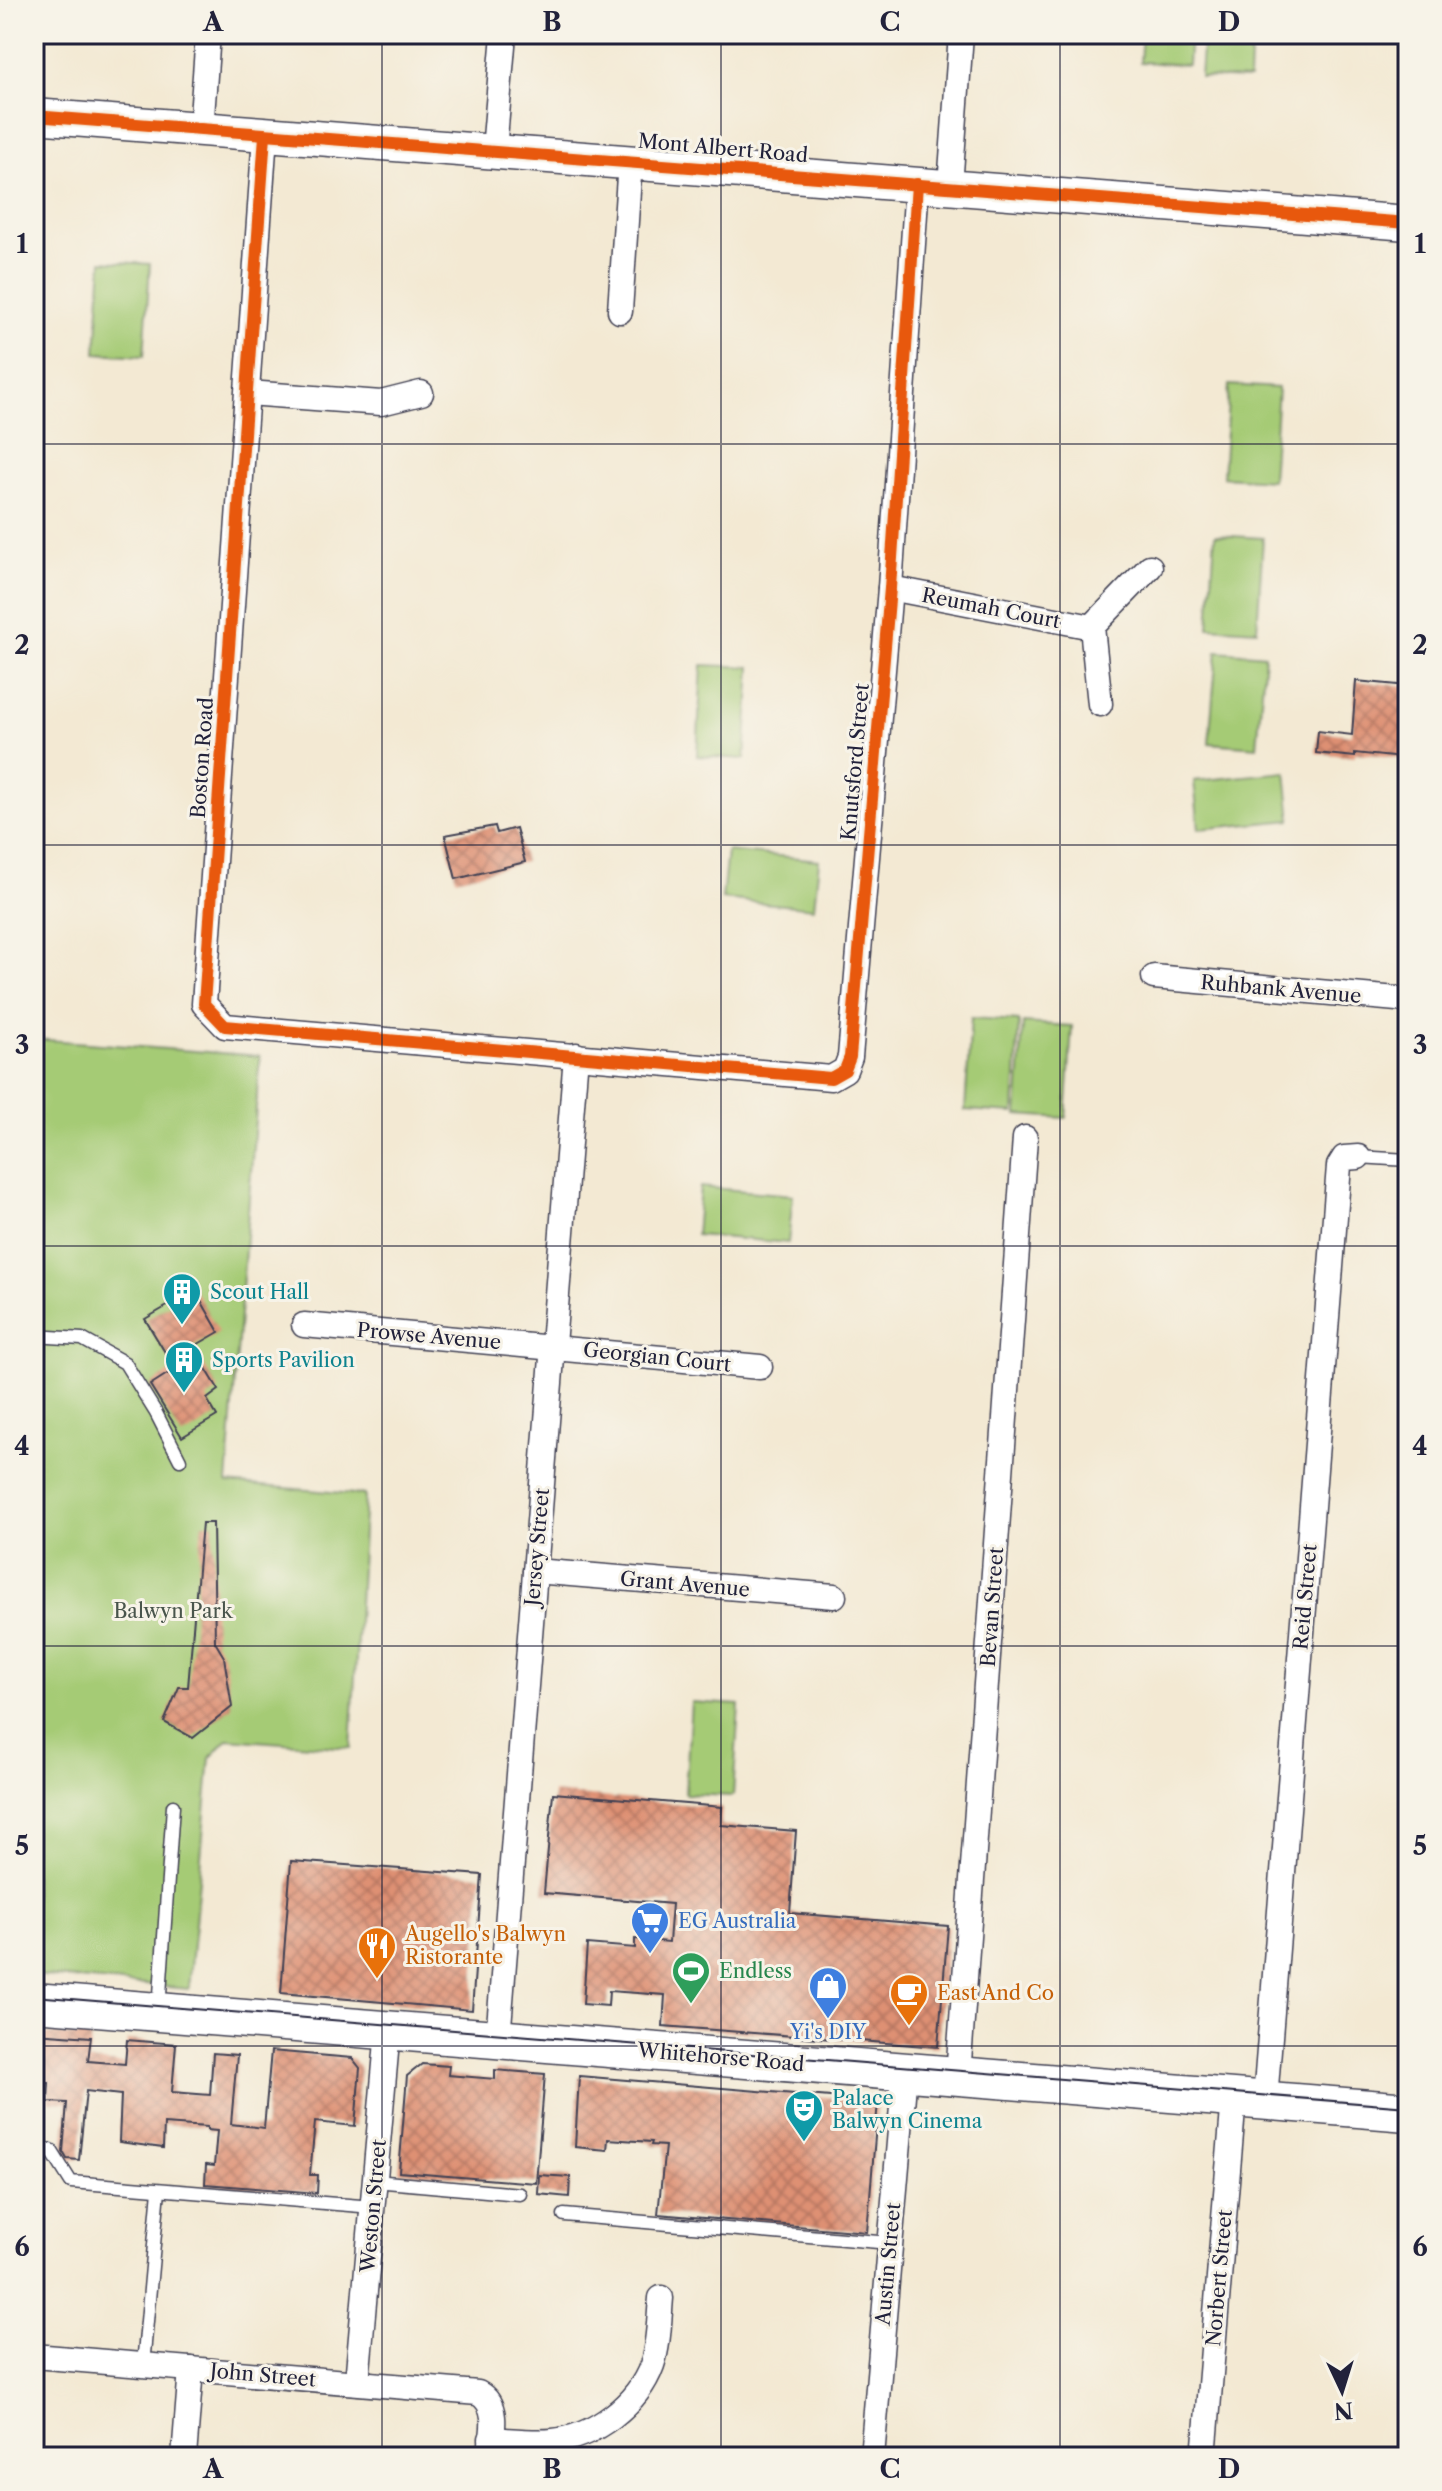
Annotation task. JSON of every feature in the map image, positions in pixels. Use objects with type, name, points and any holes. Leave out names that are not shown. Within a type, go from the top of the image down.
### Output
[{"type":"main road","name":"Mont Albert Road","points":[[34,116],[1408,223]]},
{"type":"main road","name":"Whitehorse Road","points":[[34,2002],[1408,2112]]},
{"type":"street","points":[[201,130],[208,34]]},
{"type":"street","points":[[494,150],[504,34]]},
{"type":"street","name":"Knutsford Street","points":[[576,1055],[831,1078],[845,1070],[850,1057],[890,588],[933,185],[961,34]]},
{"type":"street","name":"Boston Road","points":[[265,135],[204,1004],[225,1026],[576,1055]]},
{"type":"street","points":[[620,311],[630,161]]},
{"type":"street","points":[[248,393],[381,403],[421,393]]},
{"type":"street","points":[[1100,704],[1092,627],[1150,567]]},
{"type":"street","name":"Reumah Court","points":[[890,588],[1092,627]]},
{"type":"street","name":"Ruhbank Avenue","points":[[1154,977],[1408,1000]]},
{"type":"street","name":"Jersey Street","points":[[498,2039],[576,1055]]},
{"type":"street","name":"Bevan Street","points":[[958,2076],[1025,1138]]},
{"type":"street","name":"Reid Street","points":[[1250,2099],[1339,1166],[1344,1158],[1358,1157]]},
{"type":"street","name":"Prowse Avenue","points":[[304,1325],[553,1347]]},
{"type":"street","name":"Georgian Court","points":[[553,1347],[760,1367]]},
{"type":"street","name":"Grant Avenue","points":[[535,1571],[834,1596]]},
{"type":"street","name":"Weston Street","points":[[357,2382],[388,2030]]},
{"type":"street","name":"Austin Street","points":[[872,2457],[905,2072]]},
{"type":"street","name":"Norbert Street","points":[[1204,2457],[1250,2099]]},
{"type":"street","points":[[490,2448],[565,2439],[596,2426],[625,2405],[635,2395],[651,2367],[661,2298]]},
{"type":"street","name":"John Street","points":[[34,2356],[471,2391],[489,2401],[493,2415],[490,2448]]},
{"type":"street","points":[[184,2457],[191,2369]]},
{"type":"lane","name":"Reid Street","points":[[1358,1157],[1408,1160]]},
{"type":"lane","points":[[34,1336],[82,1339],[125,1363],[180,1460]]},
{"type":"lane","points":[[159,2012],[173,1806]]},
{"type":"lane","points":[[34,2149],[51,2150],[71,2182],[373,2207]]},
{"type":"lane","points":[[375,2181],[520,2194]]},
{"type":"lane","points":[[143,2365],[159,2190]]},
{"type":"lane","points":[[564,2215],[890,2243]]},
{"type":"green space","points":[[1142,34],[1190,34],[1188,65],[1140,62]]},
{"type":"green space","points":[[1203,34],[1251,34],[1249,79],[1200,77]]},
{"type":"green space","points":[[102,261],[150,264],[144,356],[96,353]]},
{"type":"green space","points":[[1229,385],[1278,388],[1272,480],[1223,477]]},
{"type":"green space","points":[[1215,535],[1263,538],[1257,630],[1209,627]]},
{"type":"green space","points":[[1217,651],[1265,655],[1257,747],[1209,743]]},
{"type":"green space","points":[[702,665],[751,667],[745,759],[697,756]]},
{"type":"green space","points":[[1286,772],[1291,820],[1199,829],[1194,781]]},
{"type":"green space","points":[[727,851],[819,860],[814,908],[722,899]]},
{"type":"green space","points":[[971,1018],[1019,1021],[1014,1113],[965,1110]]},
{"type":"green space","points":[[1023,1023],[1072,1026],[1066,1118],[1017,1115]]},
{"type":"green space","name":"Balwyn Park","points":[[34,1039],[260,1056],[227,1483],[365,1495],[351,1748],[228,1739],[210,1758],[189,1989],[34,1975]]},
{"type":"green space","points":[[700,1187],[793,1195],[788,1243],[696,1235]]},
{"type":"green space","points":[[691,1702],[739,1705],[733,1796],[685,1794]]},
{"type":"building","points":[[1356,681],[1408,686],[1408,727],[1402,758],[1316,753],[1318,731],[1352,735]]},
{"type":"building","points":[[495,826],[497,833],[516,828],[525,862],[456,879],[445,835]]},
{"type":"building","points":[[195,1290],[219,1332],[193,1347],[219,1390],[207,1399],[217,1416],[182,1437],[150,1385],[175,1369],[145,1319]]},
{"type":"building","points":[[202,1523],[213,1523],[215,1642],[224,1657],[232,1707],[193,1738],[164,1722],[179,1687],[188,1687]]},
{"type":"building","points":[[553,1793],[722,1807],[721,1825],[796,1831],[790,1913],[948,1926],[938,2047],[663,2026],[665,1995],[609,1991],[608,2006],[583,2004],[587,1944],[635,1948],[635,1939],[669,1942],[672,1904],[544,1893]]},
{"type":"building","points":[[291,1861],[482,1875],[472,2010],[281,1993]]},
{"type":"building","points":[[34,2033],[91,2037],[88,2061],[125,2064],[127,2040],[176,2044],[172,2092],[210,2095],[213,2053],[237,2055],[231,2124],[264,2128],[271,2051],[352,2058],[360,2068],[355,2126],[315,2122],[310,2175],[318,2175],[317,2193],[205,2184],[206,2165],[214,2166],[217,2131],[207,2130],[207,2127],[164,2124],[163,2148],[119,2142],[121,2095],[86,2091],[79,2160],[67,2159],[63,2152],[67,2103],[48,2102],[49,2083],[34,2082]]},
{"type":"building","points":[[422,2064],[449,2066],[448,2075],[495,2079],[495,2070],[545,2074],[536,2183],[399,2172],[407,2076]]},
{"type":"building","points":[[579,2076],[878,2101],[867,2232],[658,2214],[665,2146],[608,2139],[607,2150],[575,2147]]},
{"type":"building","points":[[539,2175],[570,2177],[569,2197],[538,2194]]},
{"type":"tram line","points":[[34,1996],[1408,2107]]},
{"type":"cycle path","points":[[34,116],[1408,223]]},
{"type":"cycle path","points":[[265,135],[204,1004],[225,1026],[831,1078],[845,1070],[850,1057],[890,588],[917,184]]},
{"type":"place","name":"Scout Hall","points":[[182,1326]]},
{"type":"place","name":"Sports Pavilion","points":[[184,1394]]},
{"type":"place","name":"EG Australia","points":[[650,1955]]},
{"type":"place","name":"Augello's Balwyn Ristorante","points":[[377,1980]]},
{"type":"place","name":"Endless","points":[[691,2005]]},
{"type":"place","name":"Yi's DIY","points":[[828,2020]]},
{"type":"place","name":"East And Co","points":[[909,2027]]},
{"type":"place","name":"Palace Balwyn Cinema","points":[[804,2143]]}]
